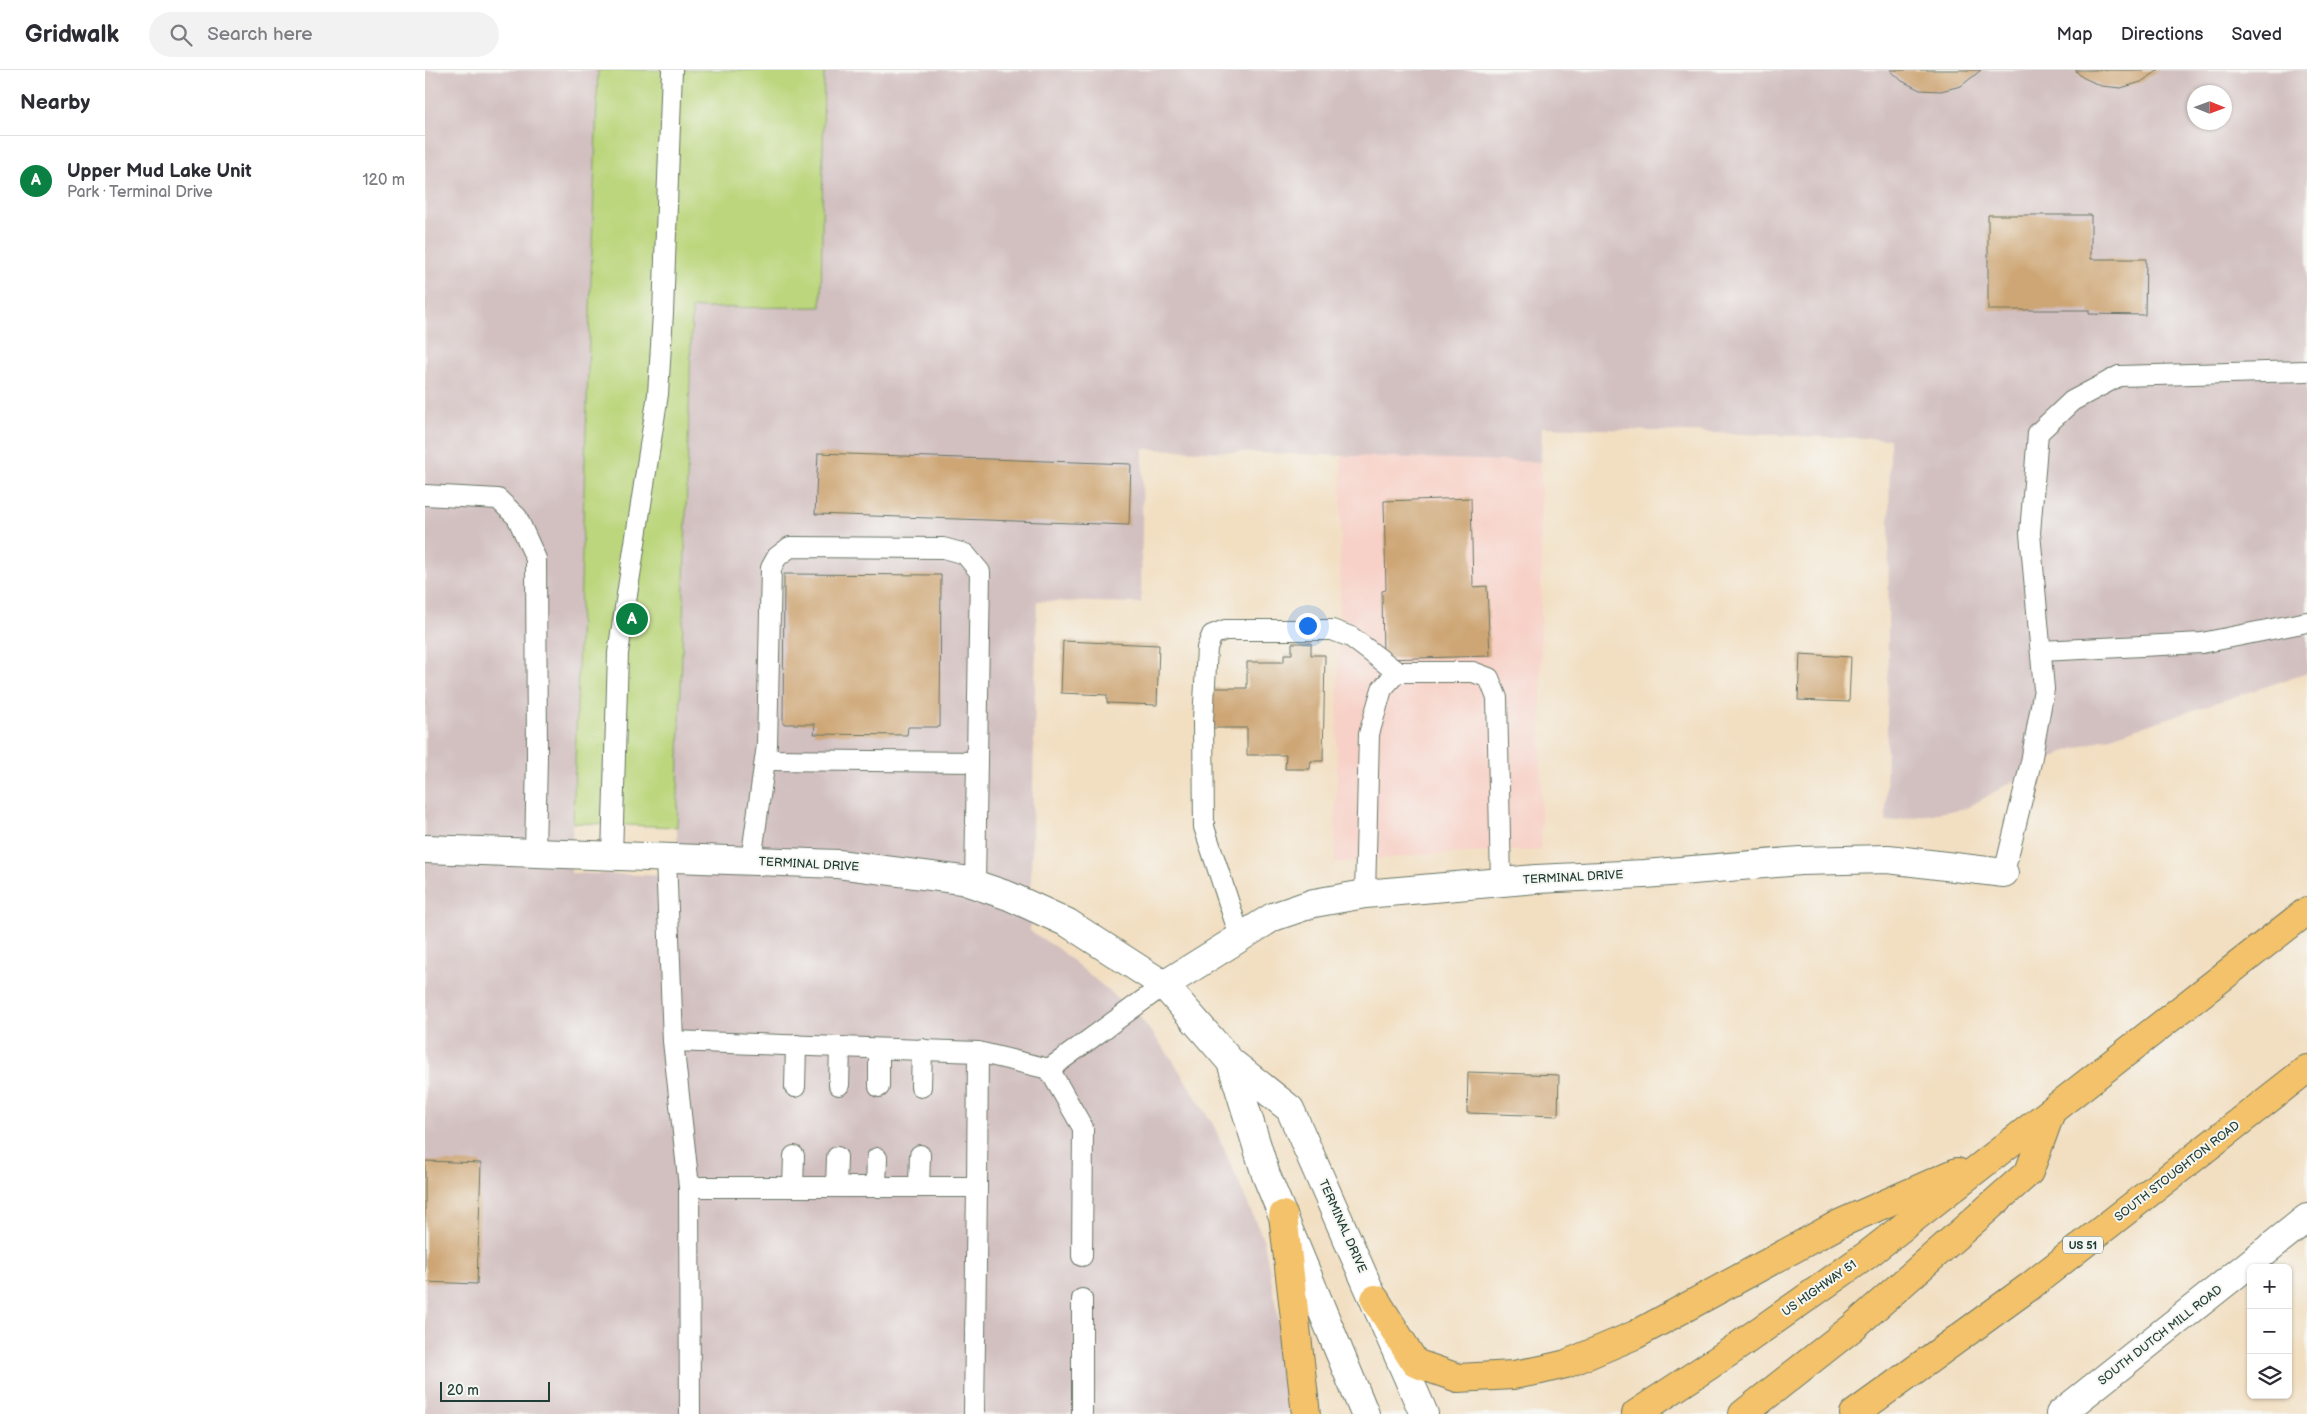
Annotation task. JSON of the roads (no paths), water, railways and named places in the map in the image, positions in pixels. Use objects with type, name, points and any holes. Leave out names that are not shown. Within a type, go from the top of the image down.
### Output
[{"type":"main road","points":[[1375,1300],[1415,1364],[1458,1378],[1513,1375],[1566,1364],[1635,1335],[1839,1224],[1998,1155],[2307,911]]},
{"type":"main road","name":"SOUTH STOUGHTON ROAD","points":[[1854,1414],[2029,1287],[2307,1070]]},
{"type":"main road","points":[[1743,1414],[1852,1328],[2029,1172],[2051,1112]]},
{"type":"main road","name":"US HIGHWAY 51","points":[[1636,1414],[1731,1351],[1859,1260],[1998,1155]]},
{"type":"main road","points":[[1283,1215],[1306,1414]]},
{"type":"street","name":"TERMINAL DRIVE","points":[[425,850],[838,864],[900,871],[962,880],[1009,896],[1068,923],[1164,986],[1231,1062],[1291,1109],[1424,1414]]},
{"type":"street","name":"TERMINAL DRIVE","points":[[1164,986],[1240,937],[1281,914],[1314,903],[1365,894],[1501,882],[1800,861],[1888,859],[2005,873]]},
{"type":"street","name":"TERMINAL DRIVE","points":[[1231,1062],[1266,1175],[1365,1414]]},
{"type":"street","name":"SOUTH DUTCH MILL ROAD","points":[[2059,1414],[2307,1218]]},
{"type":"lane","points":[[612,856],[618,653],[657,394],[663,312],[673,70]]},
{"type":"lane","points":[[2005,873],[2031,762],[2044,689],[2030,533],[2038,433],[2072,401],[2119,376],[2307,371]]},
{"type":"lane","points":[[425,495],[498,499],[517,517],[536,559],[537,758],[535,853]]},
{"type":"lane","points":[[751,861],[765,760],[771,568],[777,558],[790,547],[943,548],[965,554],[980,572],[975,885]]},
{"type":"lane","points":[[2041,651],[2202,642],[2307,622]]},
{"type":"lane","points":[[1240,937],[1204,827],[1203,720],[1207,648],[1212,635],[1225,630],[1332,630],[1351,637],[1397,672],[1473,672],[1489,678],[1497,698],[1501,882]]},
{"type":"lane","points":[[1365,894],[1369,734],[1382,689],[1397,672]]},
{"type":"lane","points":[[765,760],[977,762]]},
{"type":"lane","points":[[667,858],[673,1041],[689,1187],[690,1414]]},
{"type":"lane","points":[[1049,1069],[1164,986]]},
{"type":"lane","points":[[673,1041],[979,1052],[1049,1069],[1083,1128],[1083,1256]]},
{"type":"lane","points":[[795,1087],[796,1045]]},
{"type":"lane","points":[[839,1086],[840,1047]]},
{"type":"lane","points":[[879,1049],[879,1087]]},
{"type":"lane","points":[[921,1087],[922,1050]]},
{"type":"lane","points":[[974,1414],[979,1052]]},
{"type":"lane","points":[[919,1187],[920,1155]]},
{"type":"lane","points":[[793,1187],[794,1156]]},
{"type":"lane","points":[[836,1187],[837,1157]]},
{"type":"lane","points":[[877,1158],[877,1187]]},
{"type":"lane","points":[[689,1187],[977,1187]]},
{"type":"lane","points":[[1082,1299],[1082,1414]]},
{"type":"place","name":"Upper Mud Lake Unit","points":[[632,619]]}]
